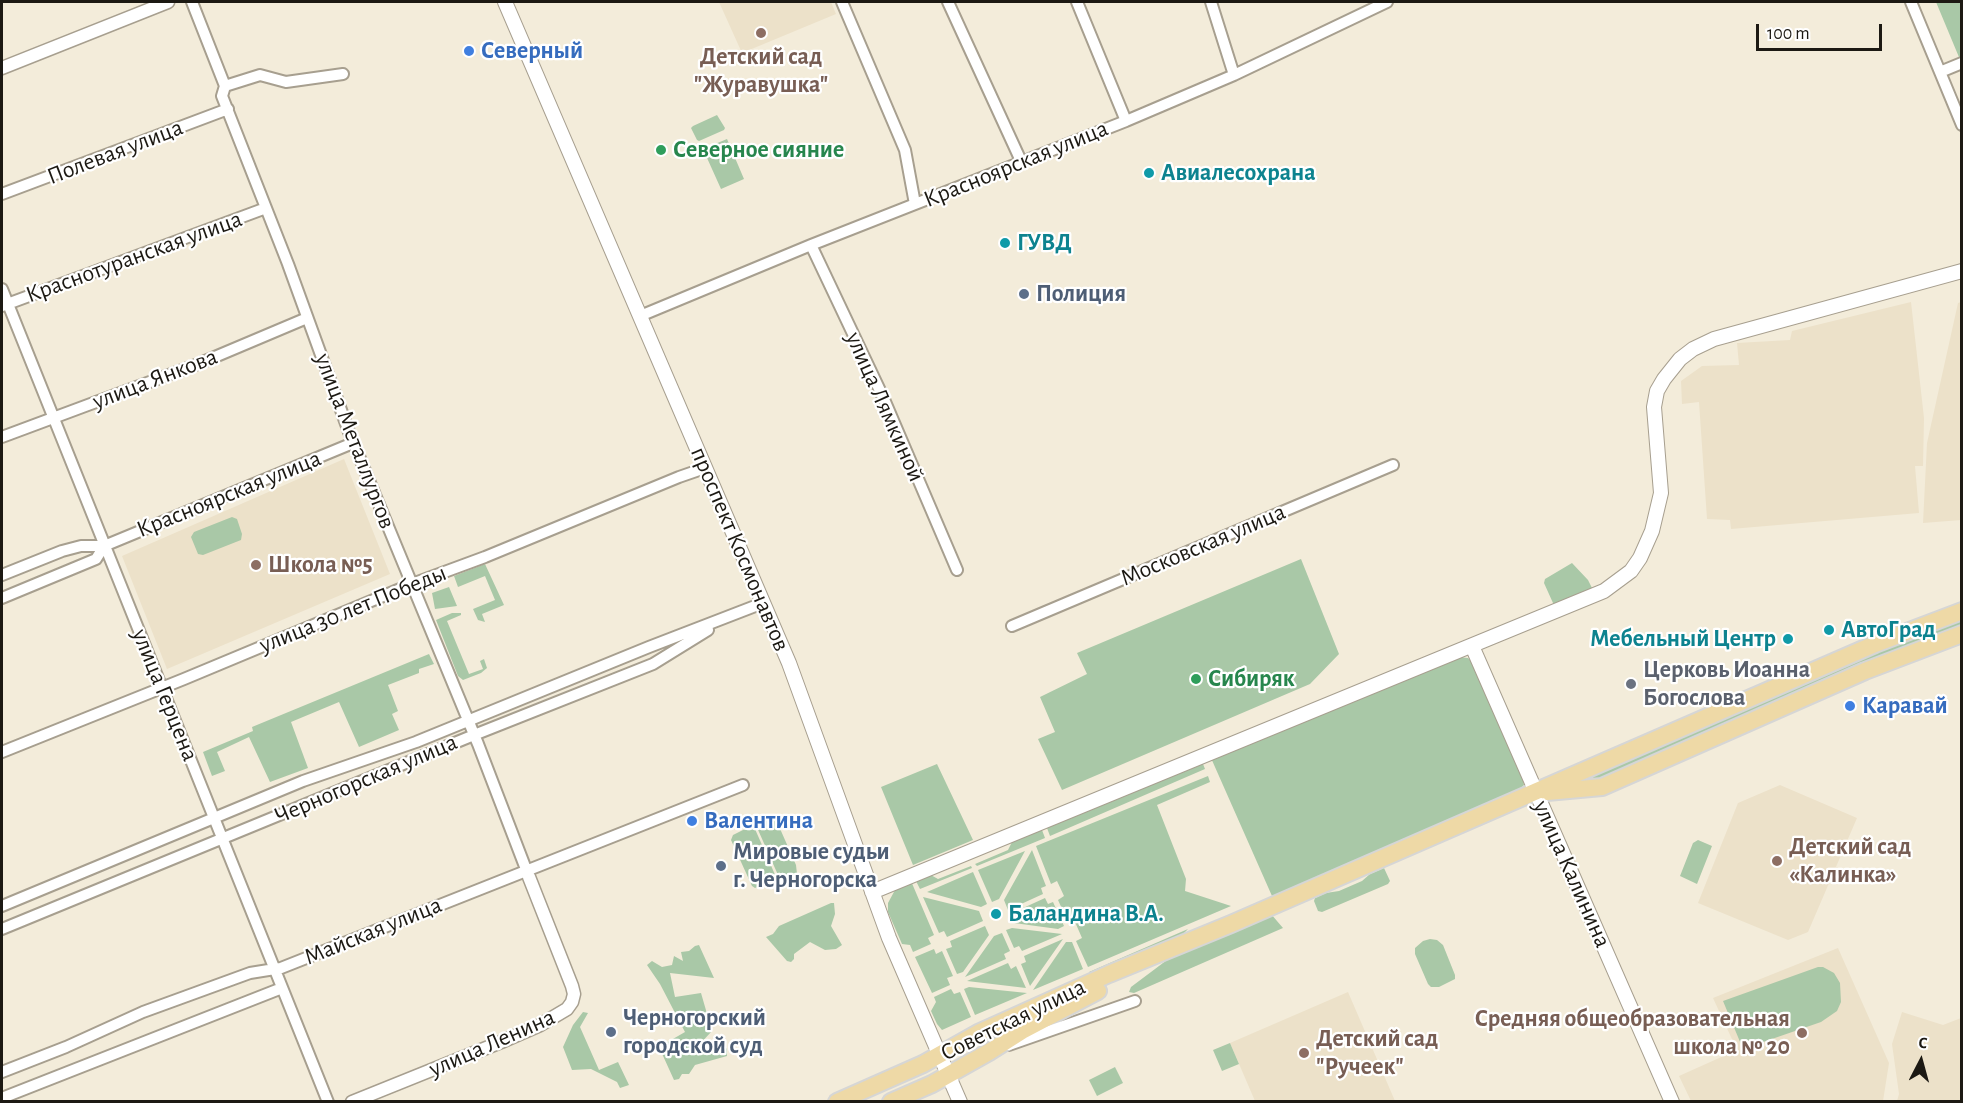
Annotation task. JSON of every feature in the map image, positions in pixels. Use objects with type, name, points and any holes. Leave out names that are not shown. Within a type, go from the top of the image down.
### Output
[{"type":"main road","name":"проспект Космонавтов","points":[[505,2],[803,699],[889,938],[960,1101]]},
{"type":"main road","points":[[872,892],[1604,591],[1631,571],[1640,558],[1652,531],[1661,493],[1654,407],[1657,391],[1680,359],[1693,349],[1714,339],[1962,271]]},
{"type":"main road","name":"Советская улица","points":[[837,1101],[923,1064],[980,1032],[1109,974],[1537,792],[1875,644],[1962,611]]},
{"type":"main road","name":"Советская улица","points":[[1537,792],[1602,787],[1865,671],[1962,634]]},
{"type":"main road","name":"улица Калинина","points":[[1472,646],[1672,1101]]},
{"type":"main road","name":"Советская улица","points":[[891,1101],[949,1074],[1023,1031],[1191,941]]},
{"type":"street","points":[[2,68],[168,2]]},
{"type":"street","name":"улица Металлургов","points":[[192,2],[225,86],[222,96],[353,443],[468,720],[528,874]]},
{"type":"street","points":[[842,2],[905,150],[915,204]]},
{"type":"street","points":[[948,2],[1021,161]]},
{"type":"street","points":[[1077,2],[1126,121]]},
{"type":"street","points":[[1210,2],[1234,75]]},
{"type":"street","name":"Красноярская улица","points":[[640,316],[811,245],[1126,121],[1234,75],[1387,2]]},
{"type":"street","points":[[1911,2],[1962,125]]},
{"type":"street","points":[[1940,72],[1962,63]]},
{"type":"street","points":[[225,86],[260,75],[285,82],[343,74]]},
{"type":"street","name":"Полевая улица","points":[[2,194],[228,109]]},
{"type":"street","name":"Краснотуранская улица","points":[[5,305],[266,208]]},
{"type":"street","name":"улица Лямкиной","points":[[811,245],[883,397],[957,570]]},
{"type":"street","name":"улица Герцена","points":[[2,289],[5,305],[53,417],[328,1101]]},
{"type":"street","name":"улица Янкова","points":[[2,437],[198,364],[307,318]]},
{"type":"street","name":"Красноярская улица","points":[[2,575],[62,551],[81,546],[104,546],[353,443]]},
{"type":"street","name":"Московская улица","points":[[1012,626],[1393,465]]},
{"type":"street","name":"улица 30 лет Победы","points":[[2,752],[412,584],[705,468]]},
{"type":"street","name":"Красноярская улица","points":[[2,598],[96,559],[104,546]]},
{"type":"street","name":"Черногорская улица","points":[[2,906],[303,782],[416,742],[763,603]]},
{"type":"street","name":"Черногорская улица","points":[[2,929],[653,664],[725,619]]},
{"type":"street","name":"Майская улица","points":[[2,1072],[66,1047],[143,1012],[250,973],[274,969],[528,874],[743,785]]},
{"type":"street","name":"улица Ленина","points":[[352,1101],[510,1038],[567,1010],[574,994],[572,986],[528,874]]},
{"type":"street","name":"Майская улица","points":[[2,1098],[282,988]]},
{"type":"street","points":[[989,1052],[1135,1001]]},
{"type":"shaded area","name":"Детский сад \"Журавушка\"","points":[[719,2],[831,2],[836,14],[742,53]]},
{"type":"shaded area","points":[[1911,302],[1924,418],[1923,466],[1915,466],[1919,513],[1731,529],[1730,520],[1707,519],[1699,402],[1682,404],[1681,381],[1702,366],[1739,365],[1737,343],[1790,340],[1792,331]]},
{"type":"shaded area","points":[[1961,302],[1961,520],[1923,523],[1927,443],[1958,303]]},
{"type":"shaded area","name":"Школа №5","points":[[344,459],[390,574],[167,669],[122,556]]},
{"type":"shaded area","name":"Детский сад «Калинка»","points":[[1780,785],[1857,818],[1808,932],[1788,940],[1698,903],[1738,803]]},
{"type":"shaded area","name":"Средняя общеобразовательная школа № 20","points":[[1838,948],[1889,1063],[1883,1101],[1691,1101],[1679,1076],[1737,1050],[1713,998]]},
{"type":"shaded area","name":"Детский сад \"Ручеек\"","points":[[1348,992],[1395,1101],[1255,1101],[1230,1043]]},
{"type":"shaded area","points":[[1902,1012],[1943,1025],[1961,1018],[1961,1101],[1897,1101],[1899,1094],[1892,1044]]},
{"type":"green space","points":[[1936,2],[1961,2],[1961,62]]},
{"type":"green space","points":[[717,115],[724,130],[697,140],[691,128]]},
{"type":"green space","points":[[727,139],[744,179],[721,189],[703,149]]},
{"type":"green space","points":[[232,517],[237,519],[242,534],[241,540],[203,555],[198,554],[191,537],[194,532]]},
{"type":"green space","name":"Сибиряк","points":[[1301,559],[1339,654],[1310,684],[1062,790],[1038,739],[1055,732],[1040,697],[1087,674],[1077,653]]},
{"type":"green space","points":[[1572,563],[1588,580],[1592,588],[1590,592],[1558,605],[1553,603],[1544,583],[1545,579]]},
{"type":"green space","points":[[485,564],[504,605],[482,614],[485,622],[478,620],[473,609],[495,600],[485,576],[458,587],[454,576]]},
{"type":"green space","points":[[449,587],[457,606],[435,609],[432,593]]},
{"type":"green space","points":[[452,613],[461,613],[447,621],[469,674],[483,669],[480,661],[484,659],[487,668],[463,680],[458,676],[436,620]]},
{"type":"green space","points":[[1961,616],[1961,628],[1607,778],[1559,786]]},
{"type":"green space","points":[[429,654],[434,664],[419,669],[419,673],[388,685],[398,711],[392,714],[399,730],[359,747],[339,702],[291,722],[308,768],[270,782],[249,737],[217,752],[225,771],[212,776],[203,752],[253,731],[252,727]]},
{"type":"green space","points":[[1458,657],[1468,658],[1474,664],[1522,774],[1524,785],[1519,790],[1272,896],[1211,758]]},
{"type":"green space","points":[[937,764],[973,840],[913,865],[881,787]]},
{"type":"green space","points":[[1203,764],[1205,769],[1050,836],[1047,828]]},
{"type":"green space","points":[[1208,776],[1210,782],[1157,805],[1186,879],[1185,891],[1231,906],[1088,967],[1076,941],[1082,938],[1075,922],[1069,924],[1058,900],[1064,896],[1057,881],[1051,884],[1036,846]]},
{"type":"green space","points":[[774,815],[796,865],[797,874],[792,880],[782,884],[755,823]]},
{"type":"green space","points":[[749,827],[755,829],[776,877],[775,880],[755,888],[731,840],[733,835]]},
{"type":"green space","points":[[1042,830],[1045,838],[977,866],[975,864],[1008,850],[1012,842]]},
{"type":"green space","points":[[1698,840],[1712,846],[1697,884],[1680,876],[1693,843]]},
{"type":"green space","points":[[1032,850],[1046,886],[1041,888],[1043,894],[1008,910],[1004,900]]},
{"type":"green space","points":[[1025,851],[999,899],[992,902],[978,870]]},
{"type":"green space","points":[[971,866],[972,868],[920,889],[915,879],[929,874],[938,879]]},
{"type":"green space","points":[[1384,868],[1390,881],[1388,884],[1322,912],[1318,911],[1315,898],[1362,881],[1370,874]]},
{"type":"green space","points":[[973,872],[987,904],[981,907],[927,892]]},
{"type":"green space","points":[[911,881],[934,935],[928,938],[931,944],[913,952],[910,945],[902,944],[888,912],[888,903],[895,890]]},
{"type":"green space","points":[[923,897],[979,911],[983,921],[947,937],[944,931],[939,933]]},
{"type":"green space","points":[[1045,898],[1048,904],[1053,902],[1064,926],[1058,929],[1014,923],[1010,914]]},
{"type":"green space","points":[[834,903],[835,914],[831,926],[842,945],[836,949],[825,950],[810,942],[794,954],[791,962],[787,961],[766,937],[773,934],[779,926]]},
{"type":"green space","points":[[1271,914],[1283,928],[1134,993],[1129,992],[1131,987],[1167,960]]},
{"type":"green space","points":[[985,926],[989,935],[963,972],[957,974],[946,949],[952,947],[950,941]]},
{"type":"green space","points":[[1012,928],[1062,934],[1022,951],[1019,946],[1014,948],[1006,930]]},
{"type":"green space","points":[[1188,929],[1178,939],[1091,977],[1089,972]]},
{"type":"green space","points":[[1002,933],[1010,951],[1004,954],[1006,959],[965,977],[994,936]]},
{"type":"green space","points":[[1063,939],[1030,986],[1021,964],[1026,962],[1024,956]]},
{"type":"green space","points":[[1437,940],[1443,945],[1455,975],[1455,979],[1439,987],[1431,987],[1428,984],[1415,954],[1415,948],[1423,941]]},
{"type":"green space","points":[[1066,942],[1072,942],[1083,969],[1033,990]]},
{"type":"green space","points":[[699,945],[714,978],[670,973],[675,997],[701,993],[712,1031],[698,1046],[697,1051],[720,1041],[727,1049],[727,1056],[695,1065],[689,1074],[682,1074],[679,1079],[674,1080],[659,1047],[685,1032],[660,984],[647,965],[652,961],[662,967],[672,965],[674,956],[683,961],[681,952],[689,951]]},
{"type":"green space","points":[[934,949],[936,954],[942,951],[953,976],[947,978],[950,985],[932,993],[915,957]]},
{"type":"green space","points":[[1008,963],[1011,969],[1016,966],[1026,988],[967,981]]},
{"type":"green space","points":[[1818,967],[1834,973],[1840,983],[1841,1002],[1837,1011],[1821,1022],[1743,1049],[1723,1001]]},
{"type":"green space","points":[[969,987],[1027,993],[975,1015],[964,989]]},
{"type":"green space","points":[[951,989],[954,994],[960,992],[971,1017],[942,1030],[931,1011],[936,1002],[934,997]]},
{"type":"green space","points":[[583,1012],[588,1013],[580,1027],[599,1070],[618,1062],[629,1085],[620,1088],[617,1082],[591,1069],[572,1070],[563,1047],[573,1025]]},
{"type":"green space","points":[[1230,1043],[1239,1064],[1222,1071],[1213,1050]]},
{"type":"green space","points":[[1115,1067],[1123,1083],[1097,1096],[1089,1080]]},
{"type":"place","name":"Детский сад \"Журавушка\"","points":[[761,33]]},
{"type":"place","name":"Северный","points":[[469,51]]},
{"type":"place","name":"Северное сияние","points":[[661,150]]},
{"type":"place","name":"Авиалесохрана","points":[[1149,173]]},
{"type":"place","name":"ГУВД","points":[[1005,243]]},
{"type":"place","name":"Полиция","points":[[1024,294]]},
{"type":"place","name":"Школа №5","points":[[256,565]]},
{"type":"place","name":"АвтоГрад","points":[[1829,630]]},
{"type":"place","name":"Мебельный Центр","points":[[1788,639]]},
{"type":"place","name":"Сибиряк","points":[[1196,679]]},
{"type":"place","name":"Церковь Иоанна Богослова","points":[[1631,684]]},
{"type":"place","name":"Каравай","points":[[1850,706]]},
{"type":"place","name":"Валентина","points":[[692,821]]},
{"type":"place","name":"Детский сад «Калинка»","points":[[1777,861]]},
{"type":"place","name":"Мировые судьи г. Черногорска","points":[[721,866]]},
{"type":"place","name":"Баландина В.А.","points":[[996,914]]},
{"type":"place","name":"Черногорский городской суд","points":[[611,1032]]},
{"type":"place","name":"Средняя общеобразовательная школа № 20","points":[[1802,1033]]},
{"type":"place","name":"Детский сад \"Ручеек\"","points":[[1304,1053]]}]
